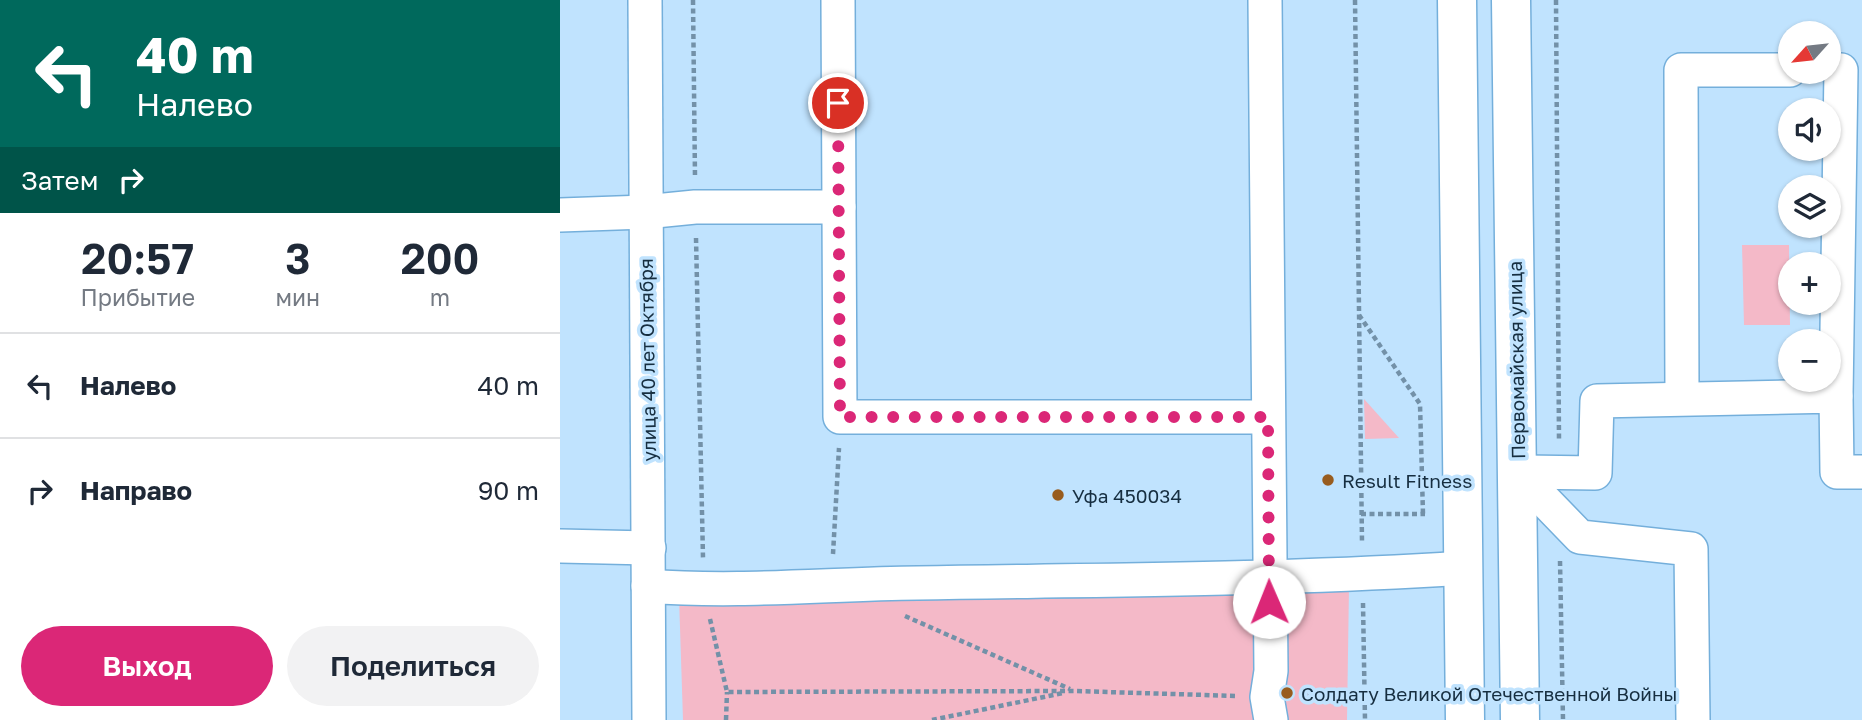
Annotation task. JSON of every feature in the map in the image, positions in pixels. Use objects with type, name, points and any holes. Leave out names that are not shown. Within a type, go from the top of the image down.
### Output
[{"type":"main road","points":[[1457,0],[1465,720]]},
{"type":"main road","name":"Первомайская улица","points":[[1511,0],[1520,720]]},
{"type":"street","name":"улица 40 лет Октября","points":[[645,0],[649,720]]},
{"type":"street","points":[[838,0],[840,417],[1268,417]]},
{"type":"street","points":[[1265,0],[1271,671],[1269,708]]},
{"type":"street","points":[[1682,398],[1681,70],[1778,70]]},
{"type":"street","points":[[1844,70],[1836,396],[1837,472],[1862,472]]},
{"type":"street","points":[[560,215],[695,207],[839,207]]},
{"type":"street","points":[[1517,472],[1595,473],[1597,401],[1836,396]]},
{"type":"street","points":[[1517,472],[1580,537],[1691,549],[1693,720]]},
{"type":"street","points":[[560,547],[649,548]]},
{"type":"street","points":[[649,586],[704,590],[832,584],[1269,579],[1463,568]]},
{"type":"path","points":[[693,0],[704,590],[727,692],[726,720]]},
{"type":"path","points":[[1355,0],[1365,720]]},
{"type":"path","points":[[1556,0],[1559,473]]},
{"type":"path","points":[[1359,314],[1420,404],[1423,514]]},
{"type":"path","points":[[832,584],[840,417]]},
{"type":"path","points":[[1559,514],[1563,720]]},
{"type":"path","points":[[896,612],[1074,691]]},
{"type":"path","points":[[727,692],[1074,691],[1269,708],[1365,691]]},
{"type":"path","points":[[932,720],[1074,691]]},
{"type":"shaded area","points":[[1742,245],[1789,245],[1789,252],[1778,252],[1778,315],[1790,315],[1790,325],[1744,325]]},
{"type":"shaded area","points":[[1364,399],[1399,438],[1365,439]]},
{"type":"shaded area","points":[[1349,587],[1347,720],[683,720],[679,597]]},
{"type":"place","name":"Result Fitness","points":[[1328,480]]},
{"type":"place","name":"Уфа 450034","points":[[1058,495]]},
{"type":"place","name":"Солдату Великой Отечественной Войны","points":[[1287,693]]},
{"type":"route","points":[[838,103],[840,417],[1268,417],[1269,602]]}]
